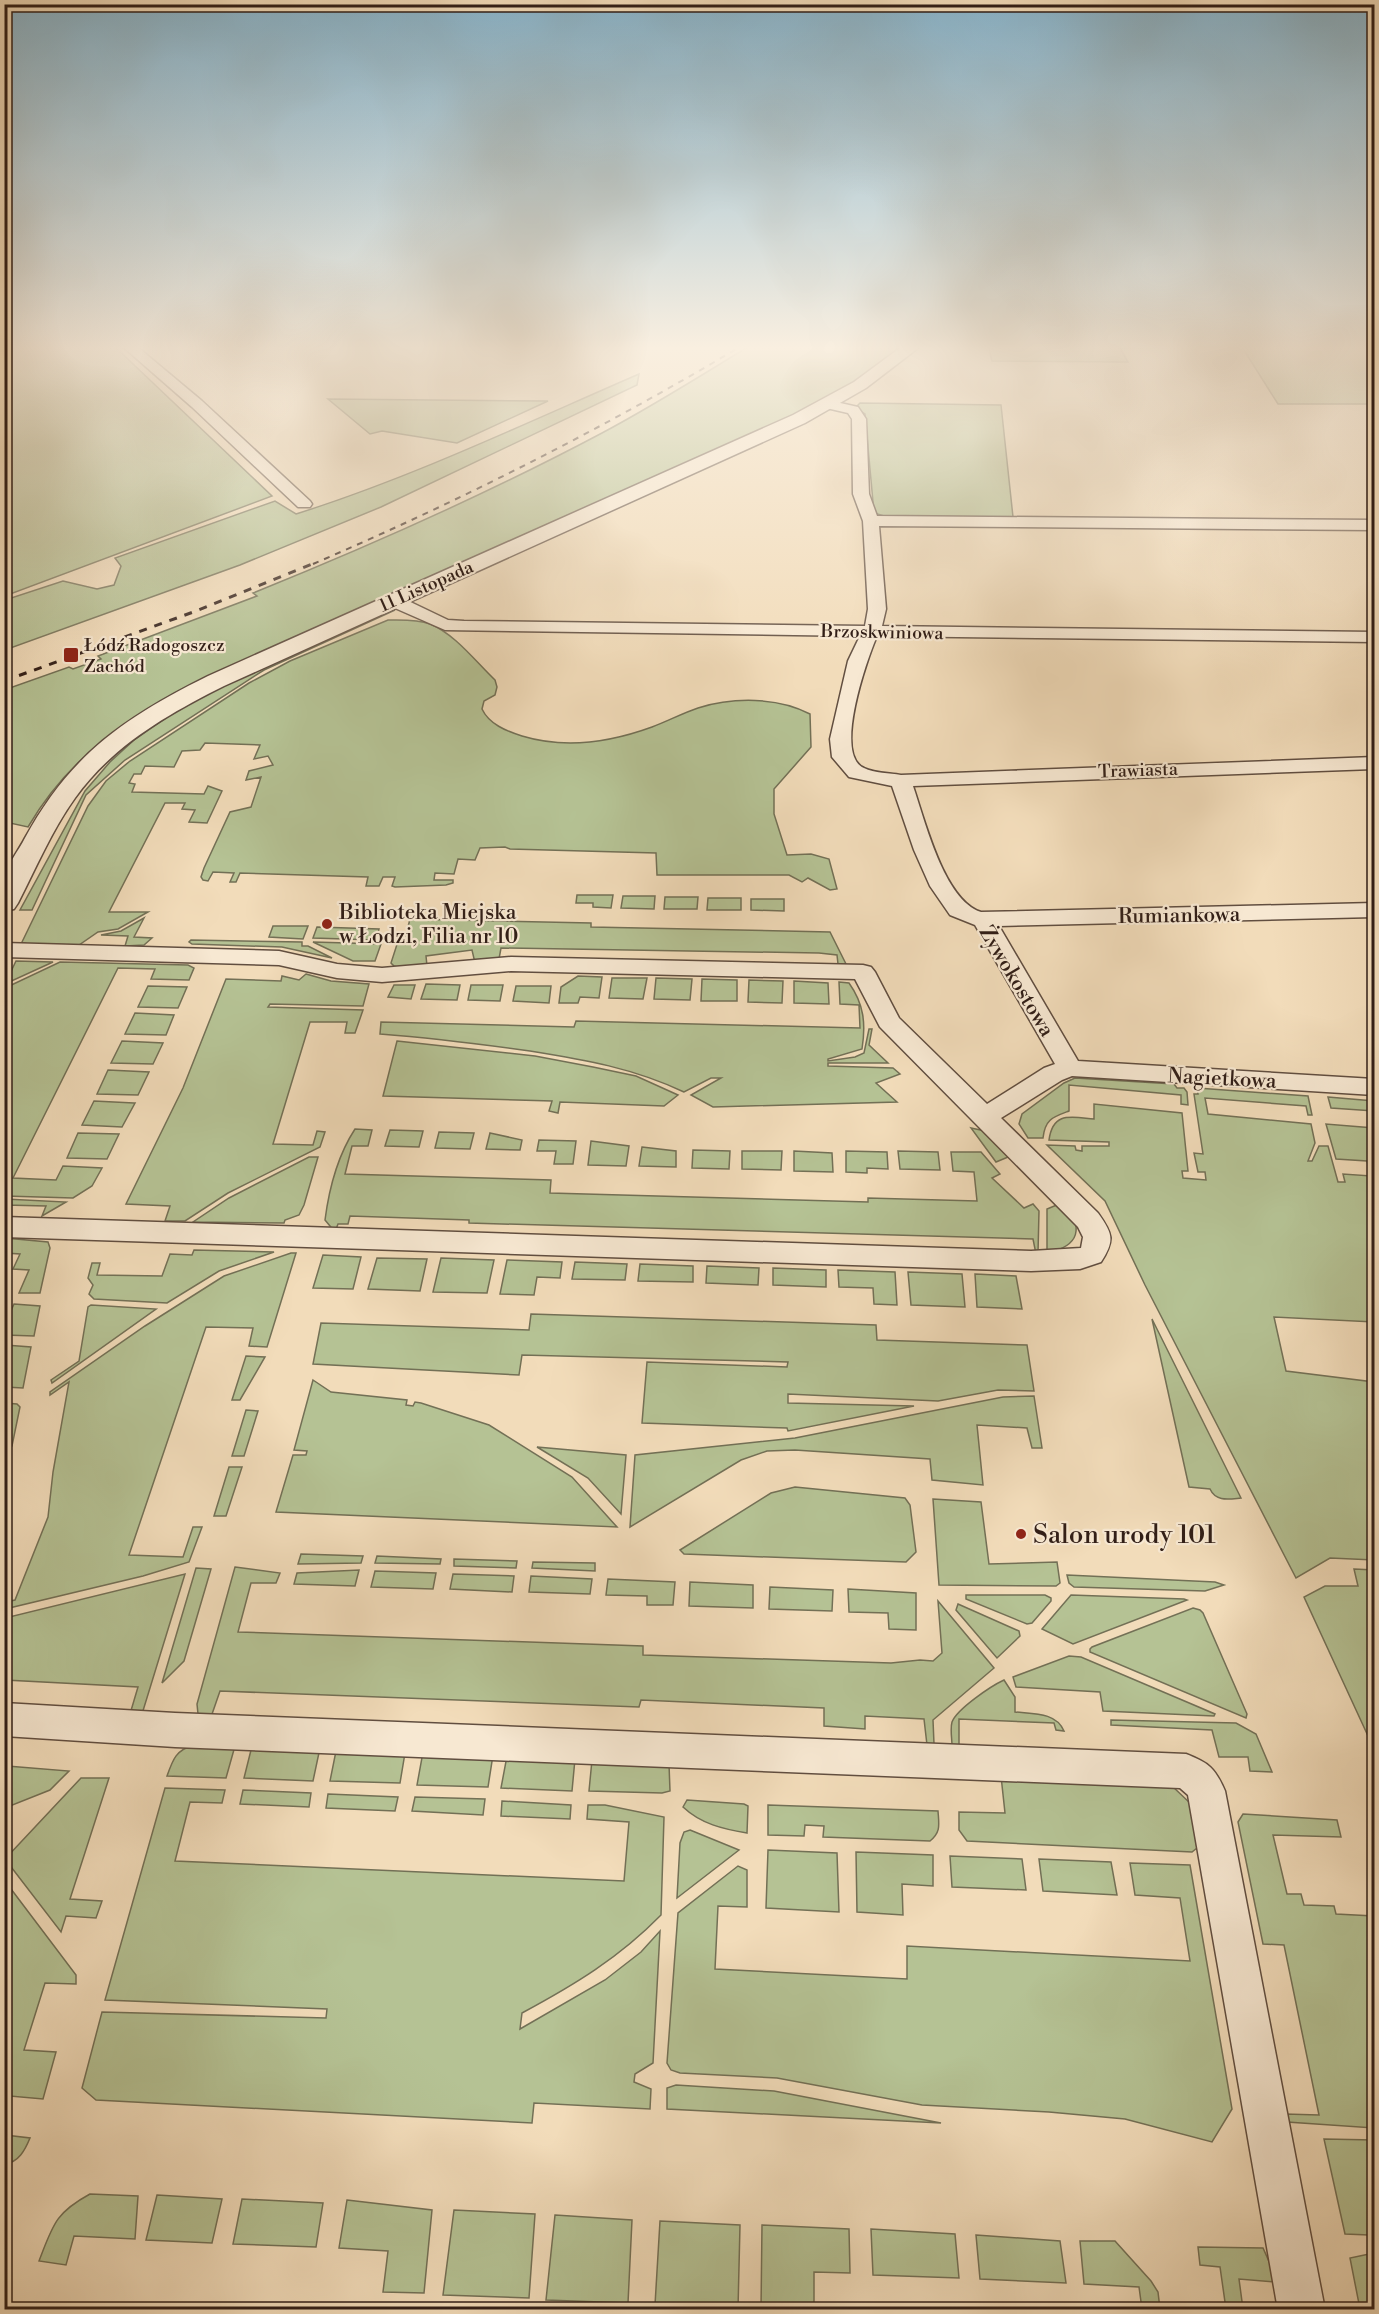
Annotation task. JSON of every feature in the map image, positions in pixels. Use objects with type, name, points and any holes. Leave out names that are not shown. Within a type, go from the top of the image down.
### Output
[{"type":"street","points":[[249,453],[304,504]]},
{"type":"street","name":"11 Listopada","points":[[4,903],[65,793],[89,766],[123,736],[193,692],[723,453]]},
{"type":"street","name":"Trawiasta","points":[[861,453],[861,494],[871,521],[877,614],[857,661],[843,718],[840,749],[845,763],[856,772],[901,781],[1374,763]]},
{"type":"street","points":[[871,521],[1374,525]]},
{"type":"street","name":"Brzoskwiniowa","points":[[394,601],[445,625],[464,626],[1374,637]]},
{"type":"street","name":"Żywokostowa","points":[[901,781],[928,858],[946,895],[962,913],[984,920],[1070,1068]]},
{"type":"street","name":"Rumiankowa","points":[[984,920],[1374,910]]},
{"type":"street","points":[[4,950],[279,957],[337,971],[382,975],[511,964],[863,972],[889,1022],[1088,1220],[1098,1233],[1096,1248],[1091,1254],[1080,1259],[1031,1261],[4,1227]]},
{"type":"street","points":[[984,1117],[1023,1095],[1053,1074],[1070,1068]]},
{"type":"street","name":"Nagietkowa","points":[[1070,1068],[1374,1087]]},
{"type":"street","points":[[4,1719],[175,1730],[1186,1771],[1199,1779],[1206,1791],[1302,2310]]},
{"type":"green space","points":[[5,453],[227,453],[272,496],[5,596]]},
{"type":"green space","points":[[459,453],[494,453],[381,507],[240,565],[5,650],[5,600],[63,581],[97,589],[114,585],[121,566],[115,558],[275,501],[296,514]]},
{"type":"green space","points":[[563,453],[713,453],[154,706],[116,731],[83,758],[53,790],[28,827],[5,822],[4,690],[69,667],[73,669],[101,659],[98,656],[257,596],[253,593],[342,556],[517,477]]},
{"type":"green space","points":[[869,453],[1006,453],[1013,517],[1002,519],[891,518],[874,513]]},
{"type":"green space","points":[[389,610],[395,610],[264,670],[125,760],[86,795],[32,910],[20,910],[85,791],[110,762],[134,740],[191,701]]},
{"type":"green space","points":[[388,620],[425,622],[448,634],[495,680],[497,687],[495,695],[484,701],[482,709],[489,719],[510,732],[538,740],[571,743],[620,737],[698,708],[726,702],[755,700],[784,704],[810,714],[811,747],[774,789],[774,814],[787,855],[811,854],[829,859],[837,889],[830,890],[808,878],[802,882],[789,875],[657,875],[656,853],[505,847],[480,848],[475,860],[458,859],[454,874],[435,873],[434,880],[453,880],[453,883],[446,885],[395,887],[392,886],[395,877],[383,877],[379,886],[366,886],[368,877],[240,873],[236,882],[230,882],[234,873],[213,872],[208,881],[203,880],[201,877],[204,868],[230,812],[251,807],[261,777],[246,780],[249,771],[273,765],[268,756],[254,759],[260,745],[205,743],[200,750],[182,751],[174,767],[145,766],[141,774],[134,774],[129,783],[135,784],[132,792],[204,794],[208,786],[222,791],[207,823],[189,822],[195,810],[182,809],[185,803],[165,803],[109,912],[148,912],[118,929],[98,932],[79,945],[22,942],[88,806],[106,781],[130,761],[249,683],[290,661]]},
{"type":"green space","points":[[577,895],[613,895],[611,908],[593,907],[593,903],[576,903]]},
{"type":"green space","points":[[623,896],[655,896],[654,909],[621,908]]},
{"type":"green space","points":[[665,897],[698,897],[697,909],[664,909]]},
{"type":"green space","points":[[708,898],[741,898],[741,910],[707,910]]},
{"type":"green space","points":[[751,899],[784,899],[784,911],[751,910]]},
{"type":"green space","points":[[144,918],[134,937],[152,938],[144,945],[125,946],[128,936],[101,935],[121,931]]},
{"type":"green space","points":[[410,919],[591,923],[591,927],[830,932],[846,964],[838,964],[837,955],[819,953],[501,948],[499,959],[475,963],[472,950],[426,956],[427,966],[408,970],[391,963],[400,935],[406,935]]},
{"type":"green space","points":[[273,926],[308,926],[303,939],[269,937]]},
{"type":"green space","points":[[317,927],[379,929],[376,940],[313,938]]},
{"type":"green space","points":[[191,940],[302,942],[302,946],[308,946],[332,958],[282,947],[192,944],[189,942]]},
{"type":"green space","points":[[313,942],[381,944],[375,961],[353,961]]},
{"type":"green space","points":[[16,961],[53,962],[5,984]]},
{"type":"green space","points":[[60,962],[188,965],[194,968],[189,980],[151,979],[155,969],[118,968],[13,1178],[56,1180],[63,1166],[102,1168],[92,1186],[73,1198],[5,1196],[5,988]]},
{"type":"green space","points":[[306,974],[331,981],[369,984],[363,1006],[270,1004],[268,1007],[363,1010],[355,1033],[345,1033],[347,1022],[310,1022],[273,1144],[313,1145],[317,1131],[325,1132],[320,1147],[228,1193],[185,1221],[165,1221],[170,1206],[126,1204],[183,1088],[226,979],[281,981],[282,976],[299,980]]},
{"type":"green space","points":[[578,976],[602,977],[599,998],[580,997],[578,1003],[559,1003],[561,987]]},
{"type":"green space","points":[[612,978],[647,978],[643,999],[609,998]]},
{"type":"green space","points":[[656,978],[692,979],[690,1000],[654,999]]},
{"type":"green space","points":[[702,979],[737,980],[737,1001],[701,1001]]},
{"type":"green space","points":[[749,980],[783,981],[782,1003],[748,1002]]},
{"type":"green space","points":[[794,981],[828,983],[829,1004],[794,1003]]},
{"type":"green space","points":[[839,982],[849,983],[861,1007],[864,1023],[862,1049],[828,1059],[828,1061],[855,1057],[864,1053],[869,1029],[872,1029],[869,1045],[888,1063],[828,1063],[828,1066],[893,1068],[900,1074],[876,1083],[897,1102],[713,1107],[691,1095],[721,1078],[711,1078],[684,1092],[628,1071],[571,1058],[530,1051],[380,1034],[381,1022],[574,1027],[576,1021],[860,1028],[859,1005],[840,1004]]},
{"type":"green space","points":[[426,984],[460,985],[457,1000],[421,999]]},
{"type":"green space","points":[[394,985],[415,985],[411,999],[388,997]]},
{"type":"green space","points":[[471,985],[503,985],[500,1001],[468,1000]]},
{"type":"green space","points":[[148,986],[187,987],[178,1008],[138,1007]]},
{"type":"green space","points":[[516,986],[551,986],[549,1003],[513,1001]]},
{"type":"green space","points":[[135,1013],[174,1015],[166,1035],[125,1034]]},
{"type":"green space","points":[[122,1041],[163,1043],[153,1064],[111,1063]]},
{"type":"green space","points":[[397,1041],[535,1056],[593,1067],[636,1076],[678,1095],[664,1106],[560,1102],[558,1113],[549,1111],[552,1101],[383,1096]]},
{"type":"green space","points":[[108,1070],[149,1072],[138,1095],[97,1094]]},
{"type":"green space","points":[[1075,1078],[1174,1084],[1177,1088],[1184,1088],[1187,1092],[1188,1105],[1181,1104],[1181,1095],[1069,1085],[1069,1111],[1058,1115],[1048,1123],[1043,1138],[1028,1138],[1019,1124],[1022,1114],[1064,1083]]},
{"type":"green space","points":[[1197,1088],[1308,1096],[1312,1115],[1308,1115],[1306,1106],[1205,1098],[1208,1114],[1311,1124],[1315,1143],[1308,1161],[1312,1161],[1319,1146],[1328,1146],[1338,1182],[1345,1182],[1343,1174],[1371,1176],[1367,1161],[1336,1159],[1326,1124],[1374,1128],[1374,1322],[1274,1317],[1286,1371],[1374,1382],[1374,1560],[1330,1558],[1296,1578],[1145,1285],[1105,1201],[1047,1145],[1075,1146],[1076,1150],[1082,1151],[1082,1146],[1109,1146],[1109,1142],[1049,1140],[1054,1124],[1059,1120],[1071,1117],[1094,1119],[1094,1104],[1182,1113],[1188,1171],[1182,1171],[1183,1178],[1206,1180],[1205,1172],[1198,1172],[1194,1153],[1203,1154],[1194,1094],[1198,1094]]},
{"type":"green space","points":[[1328,1097],[1374,1101],[1374,1111],[1331,1108]]},
{"type":"green space","points":[[94,1101],[135,1103],[122,1127],[82,1125]]},
{"type":"green space","points":[[971,1128],[990,1132],[1013,1155],[996,1162]]},
{"type":"green space","points":[[355,1129],[372,1130],[368,1146],[352,1146],[345,1174],[551,1180],[550,1193],[868,1202],[868,1198],[977,1201],[974,1172],[953,1171],[951,1152],[981,1152],[1000,1174],[992,1178],[1024,1208],[1033,1204],[1039,1211],[1038,1253],[1036,1254],[1033,1239],[469,1223],[469,1220],[350,1216],[348,1224],[338,1224],[335,1232],[325,1220],[329,1196],[339,1161]]},
{"type":"green space","points":[[390,1130],[423,1131],[419,1147],[385,1146]]},
{"type":"green space","points":[[439,1132],[474,1133],[470,1149],[435,1148]]},
{"type":"green space","points":[[78,1133],[119,1134],[107,1159],[67,1158]]},
{"type":"green space","points":[[490,1133],[522,1140],[520,1150],[486,1149]]},
{"type":"green space","points":[[539,1140],[576,1141],[573,1164],[554,1164],[556,1151],[537,1151]]},
{"type":"green space","points":[[591,1141],[629,1146],[626,1166],[588,1165]]},
{"type":"green space","points":[[642,1147],[676,1151],[676,1167],[639,1166]]},
{"type":"green space","points":[[693,1150],[730,1151],[729,1169],[692,1168]]},
{"type":"green space","points":[[742,1151],[782,1151],[781,1170],[742,1169]]},
{"type":"green space","points":[[794,1151],[832,1153],[833,1172],[794,1171]]},
{"type":"green space","points":[[846,1151],[887,1152],[888,1169],[867,1168],[867,1173],[846,1172]]},
{"type":"green space","points":[[898,1151],[938,1152],[940,1170],[900,1169]]},
{"type":"green space","points":[[309,1157],[318,1157],[299,1215],[285,1220],[284,1223],[193,1222],[229,1198]]},
{"type":"green space","points":[[5,1199],[66,1202],[42,1216],[46,1206],[5,1205]]},
{"type":"green space","points":[[1064,1202],[1074,1220],[1075,1235],[1066,1246],[1047,1253],[1047,1209]]},
{"type":"green space","points":[[5,1238],[48,1242],[50,1248],[40,1293],[19,1293],[29,1270],[13,1269],[20,1254],[5,1253]]},
{"type":"green space","points":[[194,1250],[274,1252],[219,1271],[167,1303],[94,1299],[89,1294],[93,1285],[88,1278],[92,1263],[100,1263],[97,1275],[162,1276],[170,1254],[192,1255]]},
{"type":"green space","points":[[296,1253],[267,1347],[249,1346],[253,1328],[206,1327],[129,1555],[183,1557],[193,1527],[202,1527],[189,1562],[143,1576],[5,1609],[5,1602],[15,1600],[48,1517],[53,1472],[69,1382],[50,1395],[50,1392],[145,1326],[224,1276]]},
{"type":"green space","points":[[323,1255],[361,1257],[353,1289],[313,1288]]},
{"type":"green space","points":[[377,1258],[427,1259],[420,1291],[368,1289]]},
{"type":"green space","points":[[441,1258],[494,1260],[487,1293],[433,1292]]},
{"type":"green space","points":[[507,1260],[562,1262],[560,1278],[537,1277],[534,1295],[500,1294]]},
{"type":"green space","points":[[575,1262],[627,1264],[625,1280],[572,1279]]},
{"type":"green space","points":[[640,1264],[693,1266],[693,1282],[638,1281]]},
{"type":"green space","points":[[707,1266],[759,1268],[758,1285],[706,1283]]},
{"type":"green space","points":[[773,1268],[826,1270],[826,1287],[773,1285]]},
{"type":"green space","points":[[838,1270],[895,1272],[897,1305],[874,1304],[873,1288],[839,1287]]},
{"type":"green space","points":[[908,1272],[962,1274],[965,1307],[911,1305]]},
{"type":"green space","points":[[975,1274],[1016,1276],[1022,1309],[977,1307]]},
{"type":"green space","points":[[14,1304],[40,1306],[34,1336],[5,1335],[5,1324]]},
{"type":"green space","points":[[91,1305],[156,1309],[52,1383],[51,1380],[79,1361],[88,1307]]},
{"type":"green space","points":[[531,1314],[876,1325],[877,1340],[1027,1345],[1034,1391],[998,1390],[938,1401],[788,1394],[788,1403],[914,1406],[788,1431],[787,1428],[642,1423],[647,1362],[787,1367],[788,1362],[522,1355],[519,1375],[313,1364],[321,1323],[529,1330]]},
{"type":"green space","points":[[1152,1319],[1241,1498],[1223,1499],[1216,1496],[1210,1489],[1189,1487]]},
{"type":"green space","points":[[5,1345],[31,1347],[23,1388],[5,1387]]},
{"type":"green space","points":[[246,1356],[265,1357],[240,1400],[232,1400]]},
{"type":"green space","points":[[313,1380],[331,1392],[407,1400],[406,1405],[413,1406],[415,1402],[421,1403],[489,1425],[572,1477],[617,1527],[276,1512],[293,1455],[306,1455],[307,1451],[294,1450]]},
{"type":"green space","points":[[1034,1396],[1042,1448],[1032,1448],[1027,1428],[977,1425],[983,1485],[932,1480],[930,1459],[795,1450],[767,1451],[741,1460],[630,1527],[635,1455],[795,1438],[1003,1397]]},
{"type":"green space","points":[[5,1403],[17,1404],[20,1407],[12,1446],[5,1445]]},
{"type":"green space","points":[[246,1410],[258,1411],[244,1456],[232,1456]]},
{"type":"green space","points":[[537,1447],[626,1455],[621,1514],[588,1478]]},
{"type":"green space","points":[[229,1467],[242,1467],[226,1516],[214,1516]]},
{"type":"green space","points":[[795,1487],[905,1498],[910,1505],[916,1552],[906,1562],[684,1554],[680,1550],[771,1493]]},
{"type":"green space","points":[[933,1499],[981,1502],[989,1564],[1057,1562],[1060,1583],[1056,1586],[939,1585]]},
{"type":"green space","points":[[301,1554],[363,1556],[361,1563],[298,1564]]},
{"type":"green space","points":[[377,1556],[441,1559],[440,1564],[375,1563]]},
{"type":"green space","points":[[454,1559],[517,1561],[516,1568],[454,1566]]},
{"type":"green space","points":[[533,1562],[595,1563],[595,1571],[532,1568]]},
{"type":"green space","points":[[235,1567],[280,1573],[276,1583],[251,1583],[238,1632],[643,1646],[643,1655],[891,1663],[933,1661],[942,1653],[938,1601],[994,1668],[933,1720],[934,1744],[927,1745],[924,1719],[865,1716],[865,1729],[824,1726],[824,1708],[641,1700],[639,1707],[220,1691],[211,1717],[198,1714],[197,1704]]},
{"type":"green space","points":[[196,1568],[211,1569],[184,1661],[162,1683]]},
{"type":"green space","points":[[1354,1569],[1374,1570],[1374,1749],[1304,1597],[1325,1586],[1358,1586]]},
{"type":"green space","points":[[359,1570],[355,1586],[294,1584],[297,1573]]},
{"type":"green space","points":[[375,1571],[436,1573],[433,1589],[371,1587]]},
{"type":"green space","points":[[185,1574],[142,1714],[130,1714],[138,1687],[5,1680],[5,1618]]},
{"type":"green space","points":[[453,1574],[514,1576],[512,1592],[450,1589]]},
{"type":"green space","points":[[1067,1575],[1215,1582],[1224,1585],[1205,1591],[1074,1587],[1069,1583]]},
{"type":"green space","points":[[531,1576],[592,1579],[590,1594],[529,1592]]},
{"type":"green space","points":[[608,1579],[675,1582],[673,1605],[647,1605],[647,1596],[606,1595]]},
{"type":"green space","points":[[690,1582],[753,1585],[753,1608],[689,1606]]},
{"type":"green space","points":[[770,1587],[833,1590],[832,1611],[769,1609]]},
{"type":"green space","points":[[848,1589],[916,1593],[916,1630],[889,1629],[888,1613],[849,1612]]},
{"type":"green space","points":[[966,1595],[1045,1595],[1051,1598],[1051,1601],[1032,1623],[1027,1624],[966,1599]]},
{"type":"green space","points":[[1071,1595],[1187,1600],[1073,1644],[1042,1629]]},
{"type":"green space","points":[[958,1604],[1019,1631],[1020,1636],[997,1658],[956,1610]]},
{"type":"green space","points":[[1193,1608],[1203,1613],[1247,1714],[1246,1718],[1090,1652],[1092,1647]]},
{"type":"green space","points":[[1069,1656],[1081,1657],[1215,1714],[1214,1716],[1103,1711],[1100,1692],[1016,1687],[1013,1677]]},
{"type":"green space","points":[[1004,1680],[1015,1697],[1015,1712],[1050,1717],[1056,1720],[1064,1731],[1056,1730],[1054,1723],[959,1719],[959,1745],[952,1746],[951,1725],[955,1717],[975,1698]]},
{"type":"green space","points":[[1111,1720],[1236,1723],[1256,1734],[1272,1772],[1250,1771],[1248,1757],[1219,1757],[1212,1730],[1111,1725]]},
{"type":"green space","points":[[194,1745],[235,1746],[226,1778],[167,1776],[176,1756]]},
{"type":"green space","points":[[252,1746],[320,1748],[313,1781],[244,1778]]},
{"type":"green space","points":[[336,1751],[405,1753],[400,1783],[330,1781]]},
{"type":"green space","points":[[423,1752],[493,1755],[488,1787],[417,1785]]},
{"type":"green space","points":[[507,1756],[575,1759],[572,1791],[501,1788]]},
{"type":"green space","points":[[592,1760],[669,1764],[670,1791],[662,1793],[589,1791]]},
{"type":"green space","points":[[5,1766],[69,1771],[50,1790],[5,1808]]},
{"type":"green space","points":[[1001,1776],[1172,1786],[1190,1803],[1197,1848],[1192,1852],[967,1841],[959,1830],[959,1812],[1005,1813]]},
{"type":"green space","points":[[81,1778],[109,1778],[70,1899],[102,1901],[96,1918],[66,1916],[61,1932],[5,1859]]},
{"type":"green space","points":[[165,1788],[225,1790],[222,1803],[190,1802],[175,1861],[624,1881],[629,1822],[587,1819],[588,1805],[605,1805],[664,1817],[661,1915],[629,1945],[595,1970],[522,2013],[520,2029],[605,1980],[641,1952],[660,1931],[653,2063],[635,2074],[634,2082],[651,2089],[650,2109],[534,2103],[532,2123],[96,2100],[82,2088],[102,2012],[326,2018],[327,2009],[105,2000]]},
{"type":"green space","points":[[243,1790],[311,1793],[309,1807],[240,1804]]},
{"type":"green space","points":[[328,1794],[398,1797],[395,1811],[326,1808]]},
{"type":"green space","points":[[415,1797],[485,1799],[483,1815],[412,1811]]},
{"type":"green space","points":[[687,1800],[748,1806],[747,1833],[697,1818],[683,1807]]},
{"type":"green space","points":[[502,1801],[571,1805],[570,1819],[501,1816]]},
{"type":"green space","points":[[768,1805],[938,1811],[939,1828],[930,1841],[823,1837],[824,1826],[805,1825],[804,1836],[768,1835]]},
{"type":"green space","points":[[1243,1814],[1337,1820],[1341,1837],[1273,1835],[1287,1894],[1301,1894],[1304,1905],[1334,1906],[1336,1914],[1374,1916],[1374,2128],[1287,2122],[1285,2114],[1319,2115],[1284,1945],[1263,1944],[1238,1822]]},
{"type":"green space","points":[[690,1830],[739,1850],[677,1898],[680,1843],[684,1832]]},
{"type":"green space","points":[[768,1850],[837,1853],[839,1912],[766,1908]]},
{"type":"green space","points":[[856,1852],[933,1855],[933,1886],[902,1884],[903,1915],[857,1912]]},
{"type":"green space","points":[[950,1856],[1022,1859],[1026,1890],[952,1887]]},
{"type":"green space","points":[[1039,1859],[1111,1862],[1117,1895],[1043,1891]]},
{"type":"green space","points":[[1130,1863],[1190,1865],[1232,2109],[1212,2142],[1125,2119],[922,2105],[777,2078],[680,2073],[671,2070],[667,2063],[678,1913],[738,1866],[747,1870],[747,1907],[718,1906],[715,1969],[907,1979],[907,1946],[1190,1961],[1180,1898],[1135,1895]]},
{"type":"green space","points":[[5,1881],[76,1975],[76,1984],[45,1983],[24,2050],[56,2052],[43,2099],[10,2096],[5,2111]]},
{"type":"green space","points":[[676,2085],[774,2091],[941,2123],[667,2109],[667,2088]]},
{"type":"green space","points":[[5,2135],[30,2138],[18,2158],[5,2164]]},
{"type":"green space","points":[[1324,2139],[1374,2140],[1374,2250],[1369,2235],[1345,2234]]},
{"type":"green space","points":[[90,2194],[138,2196],[135,2239],[74,2236],[66,2265],[39,2261],[52,2229],[62,2214]]},
{"type":"green space","points":[[157,2195],[222,2199],[212,2243],[146,2240]]},
{"type":"green space","points":[[242,2199],[323,2203],[316,2247],[233,2244]]},
{"type":"green space","points":[[347,2200],[432,2210],[424,2293],[383,2292],[388,2251],[339,2248]]},
{"type":"green space","points":[[454,2210],[535,2214],[529,2298],[443,2295]]},
{"type":"green space","points":[[555,2215],[632,2220],[628,2303],[546,2300]]},
{"type":"green space","points":[[660,2221],[740,2225],[738,2309],[655,2305]]},
{"type":"green space","points":[[762,2225],[849,2229],[850,2273],[814,2272],[814,2309],[761,2309]]},
{"type":"green space","points":[[871,2229],[955,2234],[959,2278],[873,2275]]},
{"type":"green space","points":[[976,2235],[1060,2241],[1066,2283],[980,2279]]},
{"type":"green space","points":[[1080,2241],[1115,2241],[1151,2281],[1158,2292],[1160,2309],[1142,2309],[1139,2287],[1084,2284]]},
{"type":"green space","points":[[1198,2247],[1263,2248],[1275,2282],[1239,2279],[1243,2309],[1226,2309],[1220,2267],[1200,2265]]},
{"type":"green space","points":[[1374,2253],[1374,2309],[1360,2309],[1350,2258]]},
{"type":"railway","points":[[313,564],[369,540],[549,453]]},
{"type":"railway","points":[[4,681],[196,611],[317,562]]},
{"type":"place","name":"Łódź Radogoszcz Zachód","points":[[71,655]]},
{"type":"place","name":"Biblioteka Miejska w Łodzi, Filia nr 10","points":[[327,924]]},
{"type":"place","name":"Salon urody 101","points":[[1021,1534]]}]
